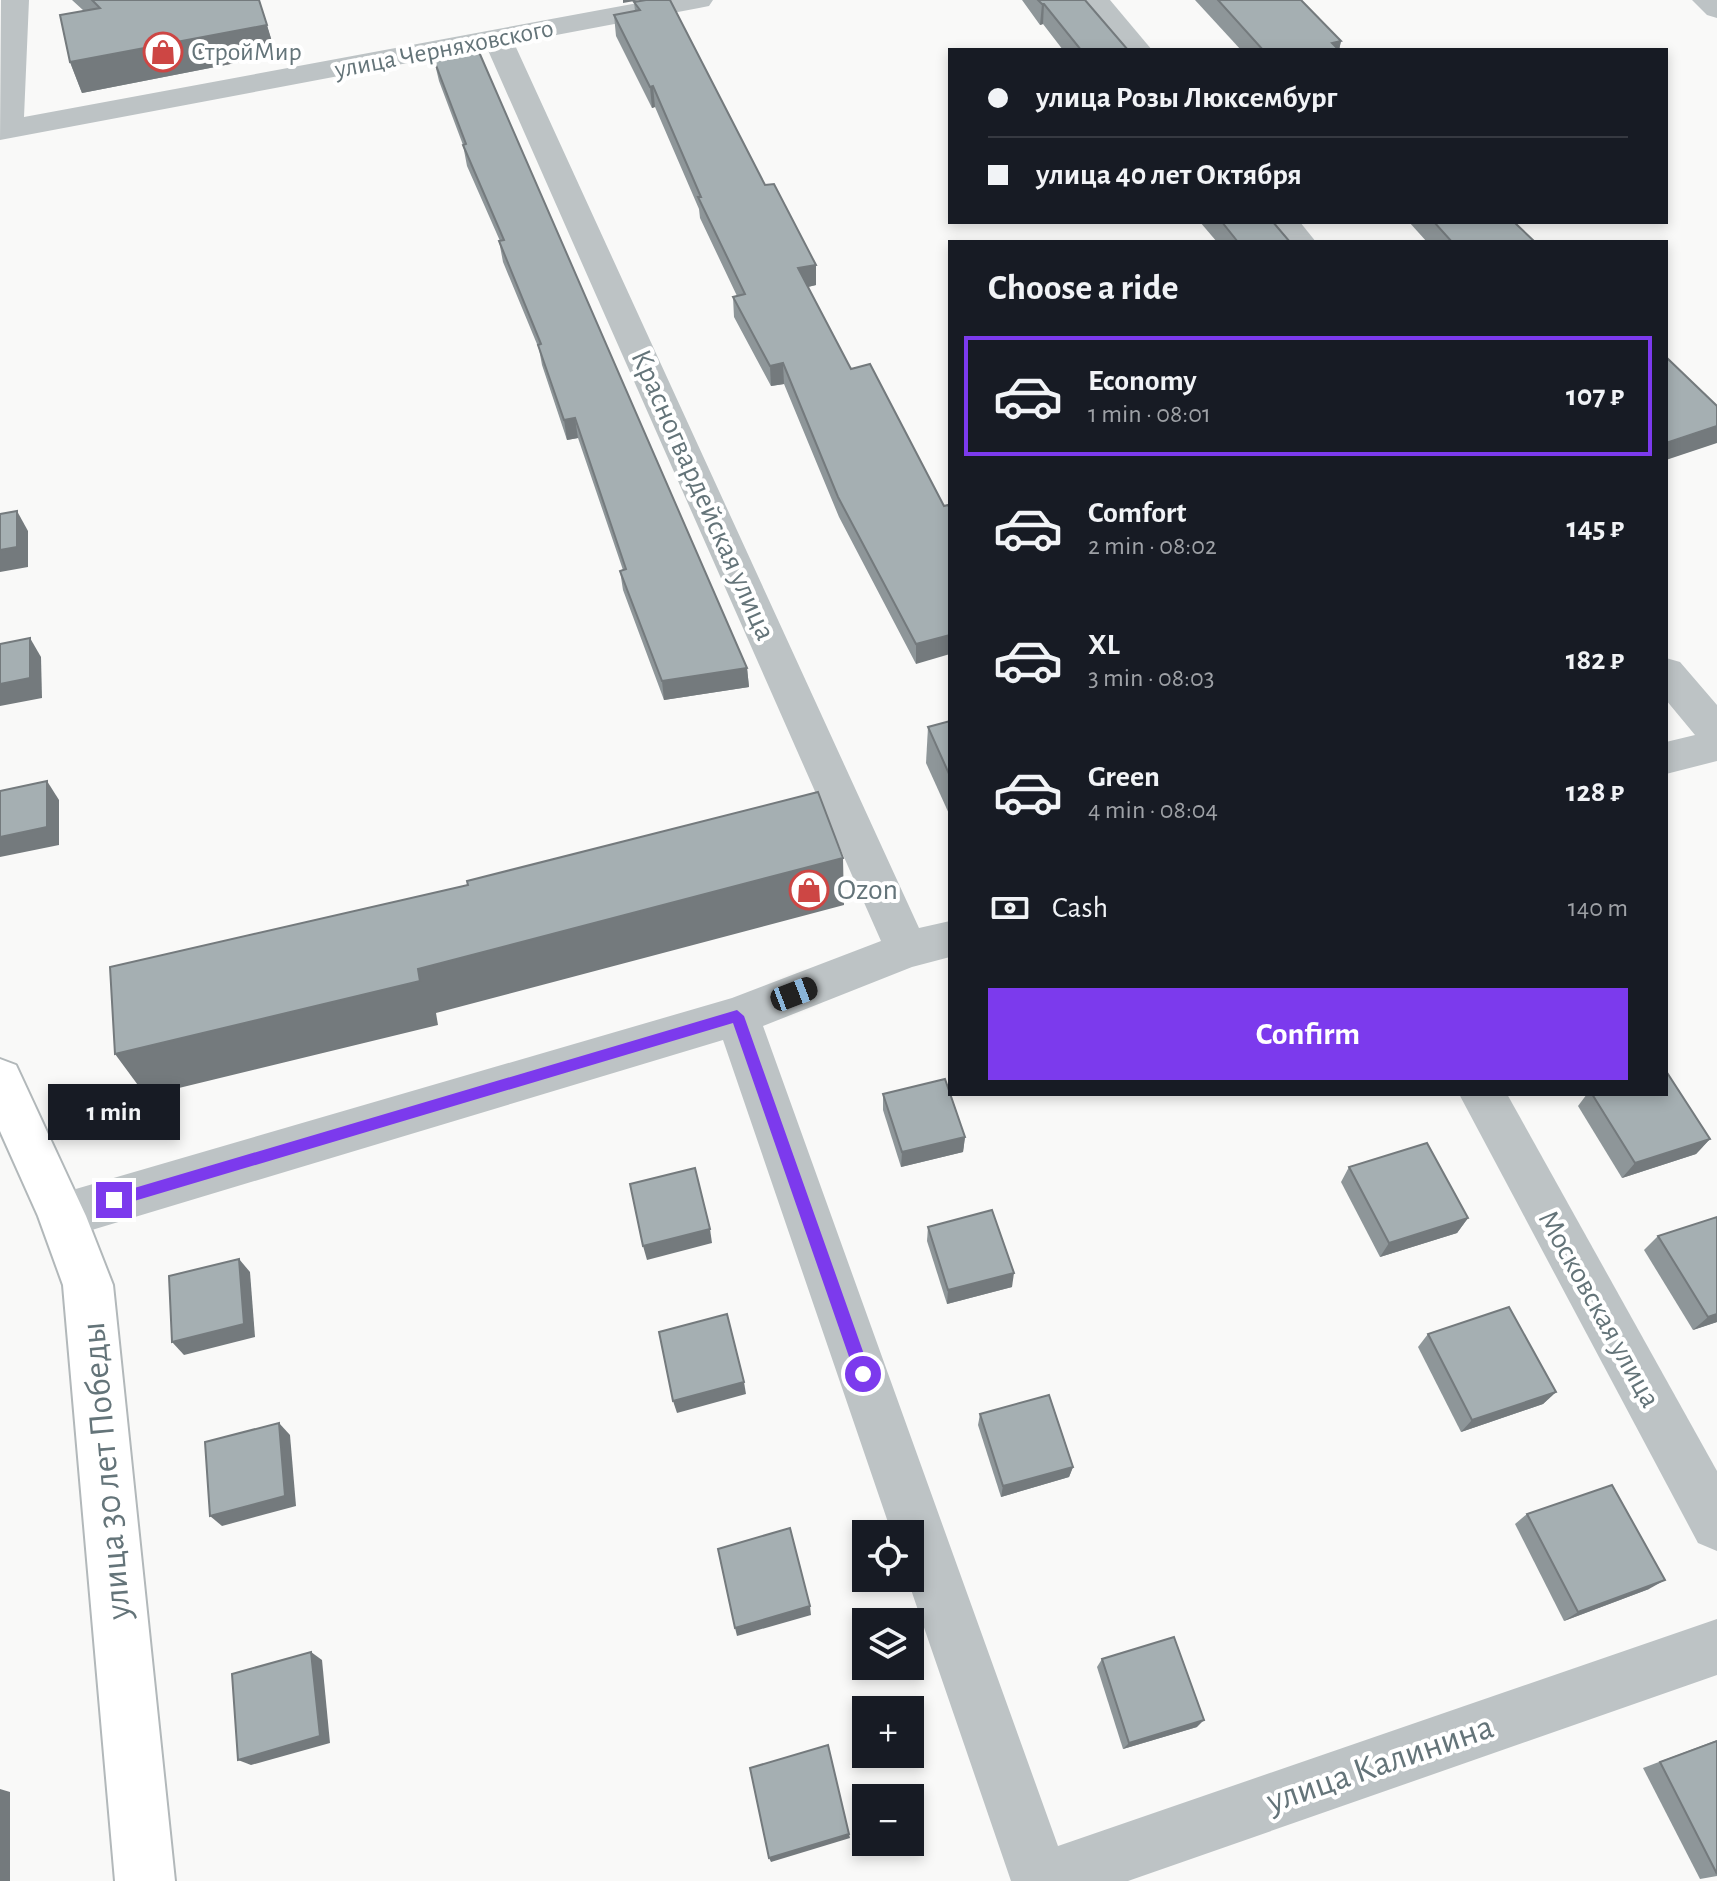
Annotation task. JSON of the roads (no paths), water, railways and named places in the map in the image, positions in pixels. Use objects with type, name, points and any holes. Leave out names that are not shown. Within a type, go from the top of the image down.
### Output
[{"type":"main road","name":"улица 30 лет Победы","points":[[1,1083],[62,1216],[88,1285],[145,1881]]},
{"type":"street","points":[[4,130],[15,0]]},
{"type":"street","name":"улица Черняховского","points":[[4,130],[699,0]]},
{"type":"street","points":[[1095,0],[1135,48]]},
{"type":"street","points":[[1706,0],[1717,9]]},
{"type":"street","name":"Красногвардейская улица","points":[[498,40],[928,945]]},
{"type":"street","points":[[1285,224],[1298,240]]},
{"type":"street","points":[[1668,675],[1717,733]]},
{"type":"street","points":[[1668,757],[1717,745]]},
{"type":"street","points":[[62,1216],[737,1016],[928,945]]},
{"type":"street","points":[[737,1016],[1042,1881]]},
{"type":"street","name":"Московская улица","points":[[1483,1096],[1717,1524]]},
{"type":"street","name":"улица Калинина","points":[[1042,1881],[1717,1647]]},
{"type":"place","name":"СтройМир","points":[[163,52]]},
{"type":"place","name":"Ozon","points":[[809,890]]}]
